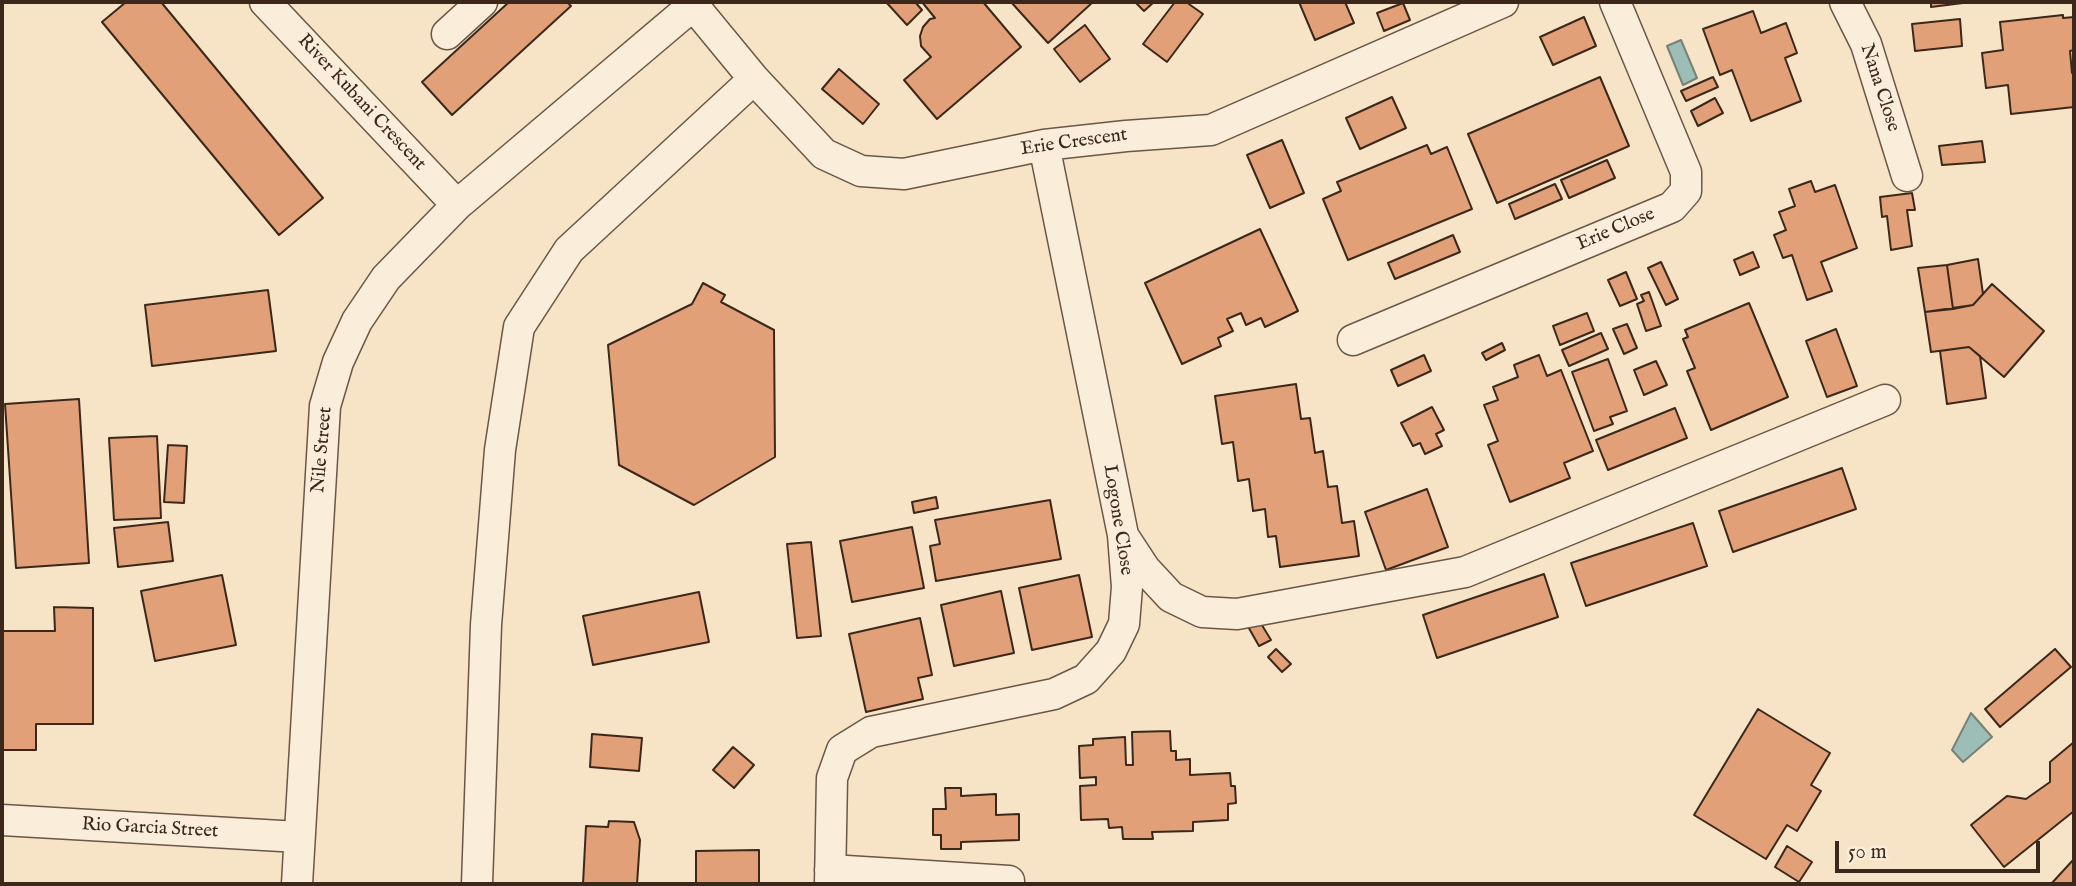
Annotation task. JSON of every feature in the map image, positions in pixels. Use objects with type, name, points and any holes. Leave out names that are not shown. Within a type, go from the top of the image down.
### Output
[{"type":"street","name":"River Kubani Crescent","points":[[265,2],[457,205]]},
{"type":"street","points":[[447,34],[482,2]]},
{"type":"street","name":"Erie Crescent","points":[[695,3],[754,79],[824,154],[861,171],[904,174],[1044,145],[1211,130],[1503,2]]},
{"type":"street","name":"Erie Close","points":[[1353,340],[1672,207],[1686,191],[1686,172],[1615,2]]},
{"type":"street","name":"Nana Close","points":[[1845,2],[1866,44],[1907,176]]},
{"type":"street","name":"Nile Street","points":[[298,884],[325,406],[338,362],[357,321],[386,278],[457,205],[695,3]]},
{"type":"street","points":[[477,884],[486,625],[500,450],[519,327],[569,250],[754,79]]},
{"type":"street","name":"Logone Close","points":[[1009,881],[830,877],[832,778],[842,750],[871,732],[1054,694],[1086,679],[1111,651],[1124,624],[1127,587],[1123,535],[1044,145]]},
{"type":"street","points":[[1123,535],[1145,569],[1171,597],[1202,612],[1237,614],[1465,572],[1885,400]]},
{"type":"street","name":"Rio Garcia Street","points":[[2,820],[299,837]]},
{"type":"water","points":[[1681,40],[1697,78],[1683,85],[1667,46]]},
{"type":"water","points":[[1971,713],[1992,737],[1963,762],[1952,750]]},
{"type":"building","points":[[126,2],[161,2],[323,198],[279,235],[102,22]]},
{"type":"building","points":[[509,2],[567,2],[571,6],[452,115],[422,82]]},
{"type":"building","points":[[886,2],[915,2],[922,10],[907,25]]},
{"type":"building","points":[[922,2],[983,2],[1021,47],[937,119],[904,80],[931,57],[921,46],[920,36],[923,27],[930,19],[935,18]]},
{"type":"building","points":[[1011,2],[1093,2],[1048,43]]},
{"type":"building","points":[[1135,2],[1154,2],[1144,11]]},
{"type":"building","points":[[1175,2],[1186,2],[1203,14],[1167,62],[1143,44]]},
{"type":"building","points":[[1299,2],[1345,2],[1354,23],[1315,40]]},
{"type":"building","points":[[1931,2],[1971,2],[1931,7]]},
{"type":"building","points":[[1403,3],[1410,20],[1384,31],[1377,13]]},
{"type":"building","points":[[1753,11],[1761,33],[1786,23],[1797,53],[1785,58],[1801,101],[1751,121],[1732,70],[1720,75],[1703,29]]},
{"type":"building","points":[[2063,15],[2063,18],[2074,17],[2074,50],[2070,51],[2072,73],[2074,72],[2074,107],[2011,114],[2008,85],[1986,88],[1982,53],[2003,50],[2000,22]]},
{"type":"building","points":[[1584,17],[1596,46],[1553,65],[1540,37]]},
{"type":"building","points":[[1960,19],[1962,46],[1915,51],[1912,24]]},
{"type":"building","points":[[1085,25],[1110,59],[1080,82],[1054,49]]},
{"type":"building","points":[[839,69],[879,104],[863,124],[822,89]]},
{"type":"building","points":[[1600,77],[1629,146],[1497,203],[1468,134]]},
{"type":"building","points":[[1713,77],[1718,87],[1686,101],[1681,91]]},
{"type":"building","points":[[1392,97],[1406,128],[1360,149],[1346,118]]},
{"type":"building","points":[[1715,98],[1723,113],[1698,126],[1691,111]]},
{"type":"building","points":[[1282,140],[1304,193],[1270,208],[1247,155]]},
{"type":"building","points":[[1982,141],[1985,162],[1942,165],[1939,146]]},
{"type":"building","points":[[1427,145],[1431,154],[1447,147],[1472,209],[1348,260],[1323,199],[1341,191],[1337,182]]},
{"type":"building","points":[[1607,160],[1615,178],[1569,198],[1561,180]]},
{"type":"building","points":[[1811,181],[1815,192],[1835,185],[1857,248],[1821,262],[1832,291],[1807,300],[1792,255],[1783,258],[1774,235],[1786,230],[1779,212],[1795,206],[1789,189]]},
{"type":"building","points":[[1555,184],[1562,199],[1515,219],[1509,204]]},
{"type":"building","points":[[1912,193],[1915,210],[1907,210],[1912,246],[1891,250],[1887,216],[1882,217],[1880,197]]},
{"type":"building","points":[[1260,229],[1298,311],[1265,327],[1261,318],[1246,325],[1241,313],[1227,319],[1233,331],[1218,338],[1221,346],[1182,364],[1145,283]]},
{"type":"building","points":[[1453,235],[1460,252],[1395,279],[1388,263]]},
{"type":"building","points":[[1753,252],[1759,267],[1740,275],[1734,260]]},
{"type":"building","points":[[1978,259],[1983,294],[1973,305],[1953,309],[1947,265]]},
{"type":"building","points":[[1661,262],[1678,299],[1666,305],[1648,268]]},
{"type":"building","points":[[1947,265],[1953,309],[1925,312],[1918,268]]},
{"type":"building","points":[[1626,272],[1637,299],[1620,306],[1608,280]]},
{"type":"building","points":[[703,283],[725,295],[721,302],[774,330],[775,457],[694,505],[619,465],[608,345],[692,304]]},
{"type":"building","points":[[1992,284],[2044,331],[2004,377],[1969,347],[1931,352],[1925,312],[1973,305]]},
{"type":"building","points":[[268,290],[276,351],[152,366],[145,305]]},
{"type":"building","points":[[1649,292],[1661,326],[1646,331],[1637,304],[1644,301],[1641,295]]},
{"type":"building","points":[[1749,303],[1788,397],[1711,430],[1687,371],[1695,368],[1683,339],[1688,337],[1685,330]]},
{"type":"building","points":[[1587,313],[1594,331],[1560,345],[1553,326]]},
{"type":"building","points":[[1627,324],[1637,348],[1624,354],[1613,329]]},
{"type":"building","points":[[1836,329],[1857,386],[1827,397],[1806,341]]},
{"type":"building","points":[[1601,333],[1608,349],[1569,366],[1562,350]]},
{"type":"building","points":[[1502,343],[1505,350],[1486,360],[1482,353]]},
{"type":"building","points":[[1969,347],[1980,356],[1986,398],[1947,404],[1940,351]]},
{"type":"building","points":[[1424,355],[1431,371],[1398,386],[1391,370]]},
{"type":"building","points":[[1539,355],[1547,376],[1561,370],[1593,451],[1564,463],[1570,478],[1510,502],[1488,445],[1498,441],[1484,405],[1498,400],[1493,387],[1518,377],[1514,365]]},
{"type":"building","points":[[1608,359],[1627,411],[1610,417],[1613,424],[1594,431],[1572,372]]},
{"type":"building","points":[[1656,361],[1667,385],[1644,395],[1634,370]]},
{"type":"building","points":[[1296,384],[1301,419],[1310,418],[1315,453],[1323,451],[1328,487],[1337,486],[1342,523],[1354,521],[1359,556],[1280,567],[1276,536],[1268,537],[1265,509],[1253,511],[1249,479],[1238,481],[1233,442],[1222,444],[1215,396]]},
{"type":"building","points":[[79,399],[89,563],[16,568],[5,404]]},
{"type":"building","points":[[1432,407],[1444,430],[1436,434],[1442,446],[1425,454],[1420,443],[1413,446],[1401,423]]},
{"type":"building","points":[[1675,408],[1687,438],[1608,470],[1596,440]]},
{"type":"building","points":[[157,436],[161,518],[114,520],[109,438]]},
{"type":"building","points":[[168,445],[187,446],[184,503],[164,502]]},
{"type":"building","points":[[1842,468],[1856,509],[1733,552],[1719,511]]},
{"type":"building","points":[[1427,489],[1448,547],[1386,570],[1365,512]]},
{"type":"building","points":[[936,497],[938,508],[914,513],[912,502]]},
{"type":"building","points":[[1050,500],[1061,559],[936,581],[930,546],[940,544],[935,520]]},
{"type":"building","points":[[168,522],[173,561],[118,567],[114,528]]},
{"type":"building","points":[[1693,523],[1707,566],[1586,606],[1571,563]]},
{"type":"building","points":[[912,527],[924,588],[852,602],[840,541]]},
{"type":"building","points":[[811,542],[821,636],[797,638],[787,544]]},
{"type":"building","points":[[1544,574],[1558,617],[1437,658],[1423,615]]},
{"type":"building","points":[[222,575],[236,645],[155,661],[141,591]]},
{"type":"building","points":[[1079,575],[1092,637],[1032,650],[1019,588]]},
{"type":"building","points":[[1001,591],[1014,653],[954,666],[941,605]]},
{"type":"building","points":[[699,592],[709,642],[593,665],[583,616]]},
{"type":"building","points":[[54,607],[93,608],[93,724],[36,724],[36,750],[2,750],[2,631],[55,631]]},
{"type":"building","points":[[1257,617],[1271,640],[1259,646],[1246,623]]},
{"type":"building","points":[[920,618],[932,675],[918,678],[923,699],[866,712],[849,634]]},
{"type":"building","points":[[1276,649],[1291,664],[1282,672],[1268,657]]},
{"type":"building","points":[[2055,649],[2071,667],[2000,727],[1985,709]]},
{"type":"building","points":[[1758,709],[1830,753],[1811,785],[1821,791],[1797,831],[1787,825],[1766,859],[1694,815]]},
{"type":"building","points":[[1170,731],[1171,751],[1176,751],[1176,760],[1190,759],[1190,775],[1230,773],[1231,786],[1235,786],[1236,803],[1228,804],[1228,820],[1193,822],[1193,831],[1152,832],[1153,839],[1123,839],[1122,827],[1109,828],[1108,819],[1081,820],[1080,786],[1096,785],[1096,777],[1080,778],[1079,746],[1093,745],[1093,739],[1125,737],[1126,765],[1133,765],[1132,732]]},
{"type":"building","points":[[592,734],[642,738],[639,771],[590,767]]},
{"type":"building","points":[[2074,742],[2074,811],[2004,867],[1971,825],[2007,796],[2026,799],[2050,782],[2050,762]]},
{"type":"building","points":[[733,747],[754,765],[734,788],[713,770]]},
{"type":"building","points":[[945,788],[961,788],[961,796],[996,794],[996,815],[1019,814],[1019,840],[961,842],[961,849],[941,849],[941,835],[933,835],[933,809],[946,809]]},
{"type":"building","points":[[609,821],[634,822],[640,840],[637,884],[583,884],[586,826],[608,827]]},
{"type":"building","points":[[1787,846],[1812,862],[1799,882],[1775,867]]},
{"type":"building","points":[[759,850],[759,884],[696,884],[696,851]]},
{"type":"building","points":[[2074,859],[2074,884],[2051,884]]}]
